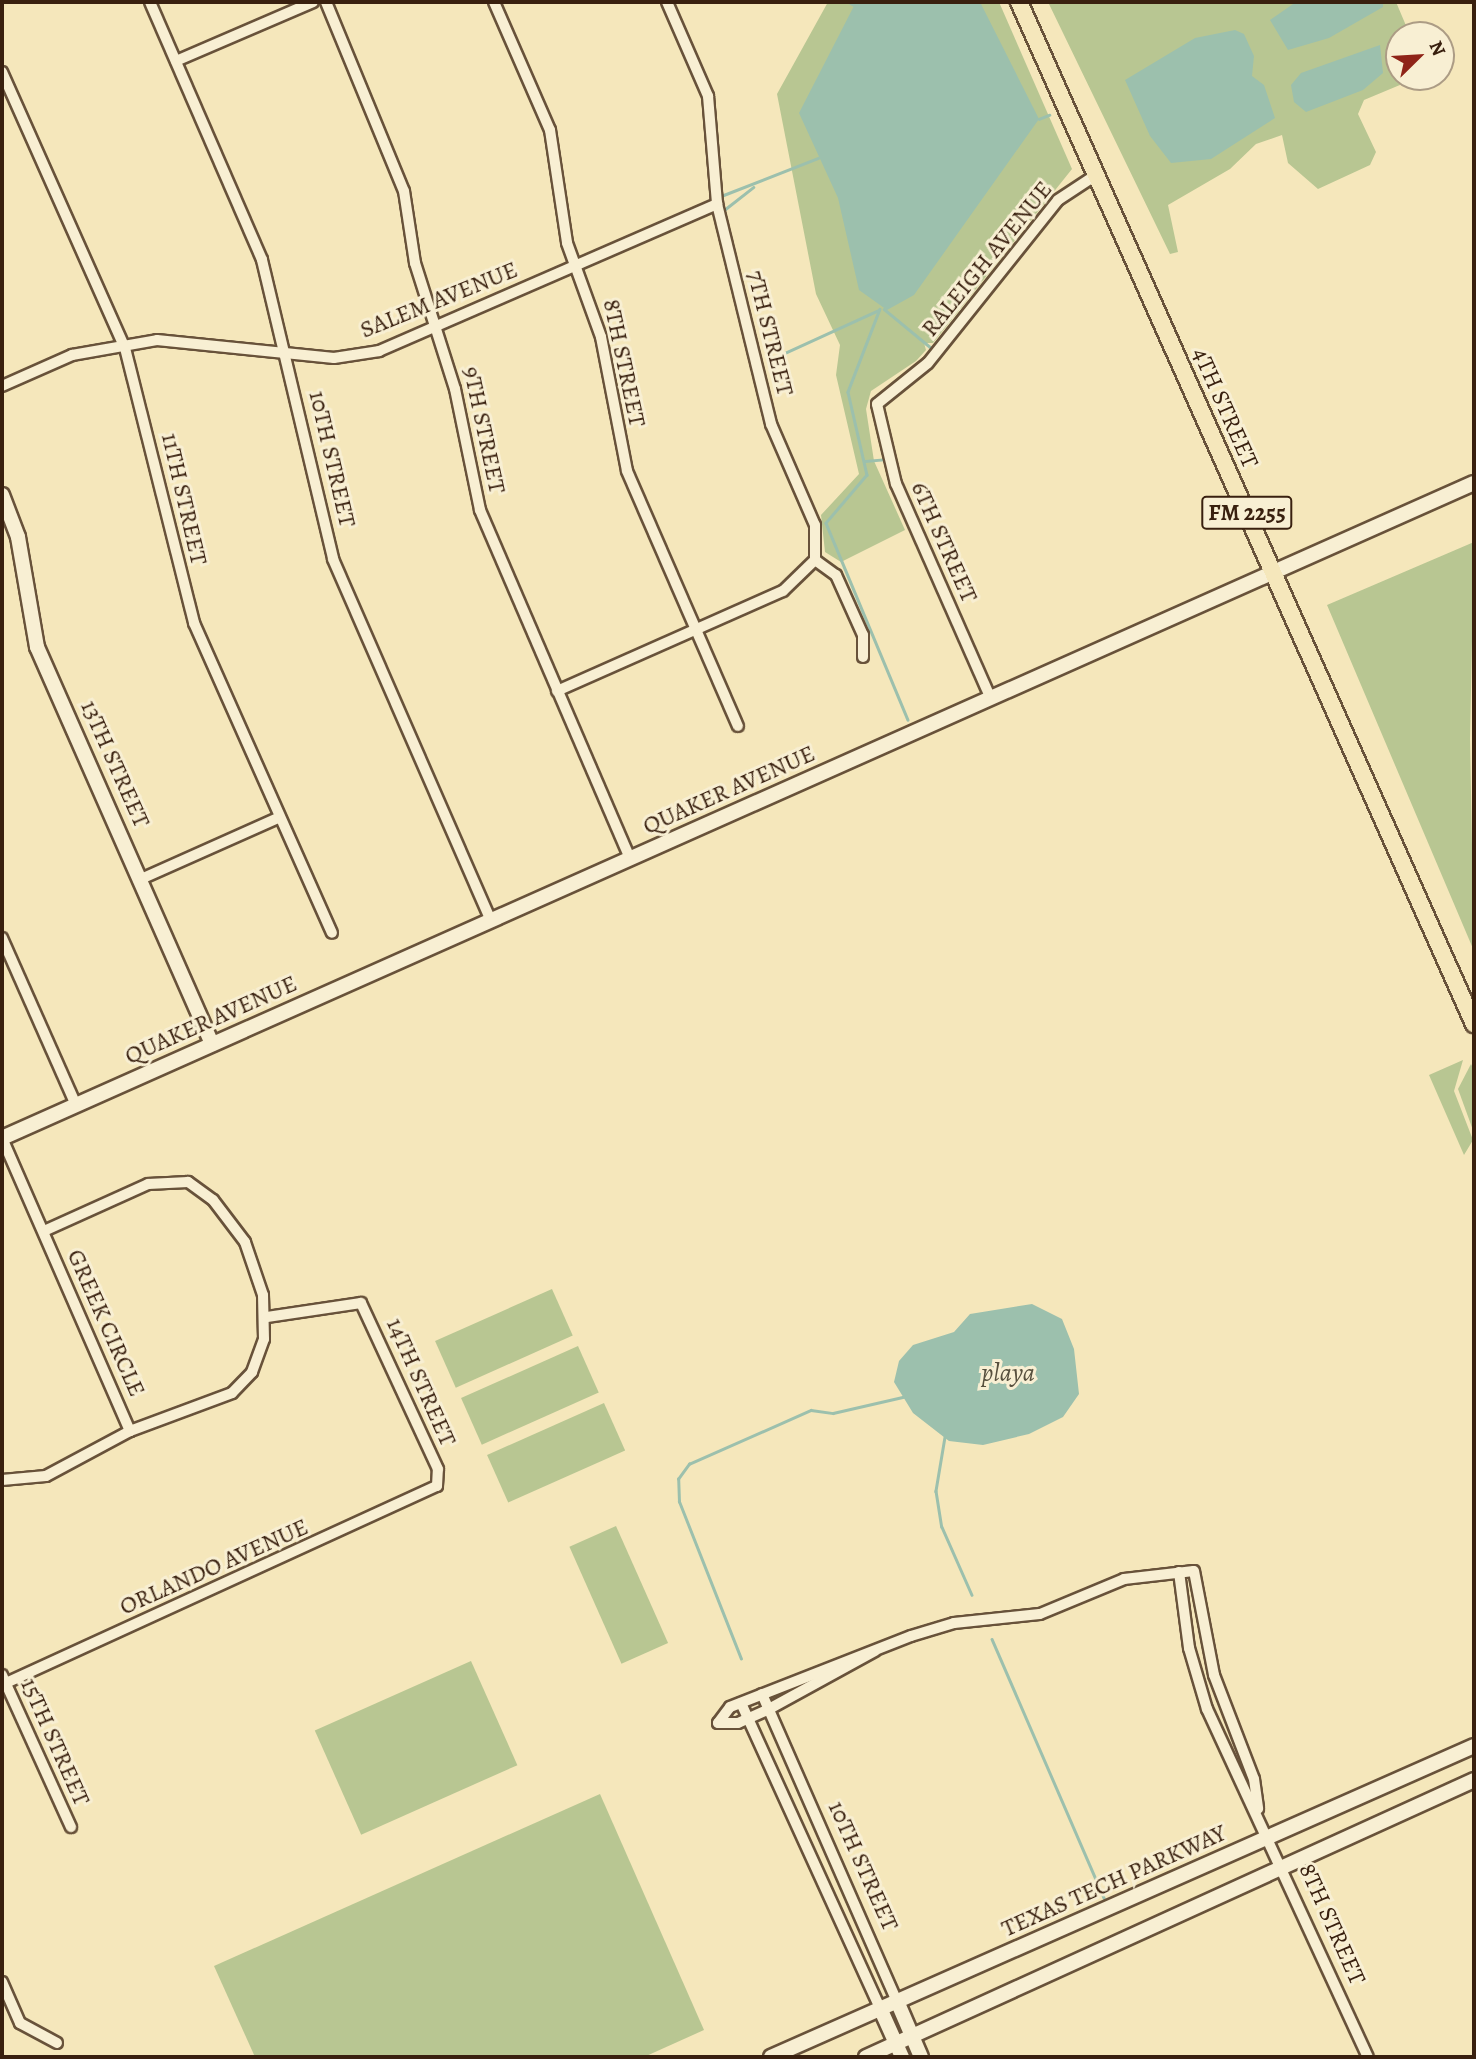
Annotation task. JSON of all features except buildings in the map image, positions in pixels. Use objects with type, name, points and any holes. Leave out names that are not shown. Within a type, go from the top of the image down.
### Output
[{"type":"main road","name":"4TH STREET","points":[[1019,2],[1474,1024]]},
{"type":"main road","name":"QUAKER AVENUE","points":[[2,1138],[1474,483]]},
{"type":"main road","name":"13TH STREET","points":[[2,495],[18,537],[37,647],[212,1044]]},
{"type":"main road","name":"TEXAS TECH PARKWAY","points":[[771,2057],[1474,1746]]},
{"type":"main road","points":[[866,2057],[900,2051],[912,2037],[1474,1780]]},
{"type":"main road","name":"10TH STREET","points":[[897,2001],[922,2057]]},
{"type":"main road","name":"10TH STREET","points":[[880,2008],[900,2051]]},
{"type":"street","name":"10TH STREET","points":[[150,2],[262,260],[333,559],[491,920]]},
{"type":"street","points":[[176,61],[313,2]]},
{"type":"street","name":"9TH STREET","points":[[326,2],[404,191],[433,329],[455,389],[480,510],[630,858]]},
{"type":"street","name":"8TH STREET","points":[[494,2],[550,130],[576,266],[601,337],[627,471],[738,726]]},
{"type":"street","name":"7TH STREET","points":[[667,2],[708,96],[717,204],[769,418],[815,525],[816,560]]},
{"type":"street","name":"11TH STREET","points":[[2,72],[124,344],[191,615],[332,933]]},
{"type":"street","name":"RALEIGH AVENUE","points":[[880,399],[929,363],[1058,200],[1096,175]]},
{"type":"street","name":"SALEM AVENUE","points":[[2,386],[72,355],[124,344],[187,339],[284,353],[362,355],[433,329],[717,204]]},
{"type":"street","name":"6TH STREET","points":[[880,399],[877,420],[890,470],[991,699]]},
{"type":"street","points":[[557,691],[783,592],[816,560],[836,575],[863,635],[863,657]]},
{"type":"street","points":[[141,879],[280,817]]},
{"type":"street","points":[[2,938],[76,1105]]},
{"type":"street","name":"GREEK CIRCLE","points":[[2,1138],[130,1431]]},
{"type":"street","name":"GREEK CIRCLE","points":[[2,1480],[46,1476],[130,1431],[232,1393],[261,1354],[267,1317],[245,1242],[213,1200],[188,1182],[148,1184],[44,1231]]},
{"type":"street","name":"14TH STREET","points":[[267,1317],[316,1313],[355,1300],[438,1469],[437,1486]]},
{"type":"street","name":"ORLANDO AVENUE","points":[[4,1679],[437,1486]]},
{"type":"street","name":"8TH STREET","points":[[1258,1809],[1243,1792],[1198,1683],[1179,1572],[1194,1571],[1214,1675],[1254,1779],[1258,1809],[1368,2057]]},
{"type":"street","points":[[875,1651],[748,1719],[718,1723],[741,1703],[762,1694],[875,1651],[954,1623],[1041,1614],[1124,1579],[1179,1572]]},
{"type":"street","name":"15TH STREET","points":[[4,1679],[71,1827]]},
{"type":"street","name":"10TH STREET","points":[[762,1694],[897,2001]]},
{"type":"street","name":"10TH STREET","points":[[741,1703],[880,2008]]},
{"type":"street","points":[[2,1982],[20,2023],[57,2043]]},
{"type":"shaded area","points":[[828,2],[999,2],[1072,169],[933,343],[924,343],[926,350],[916,361],[871,391],[866,409],[874,461],[905,530],[841,562],[825,552],[821,515],[859,474],[836,375],[840,345],[816,294],[777,94]]},
{"type":"shaded area","points":[[1048,2],[1396,2],[1404,21],[1385,21],[1386,91],[1364,100],[1358,114],[1376,152],[1370,165],[1318,189],[1288,163],[1282,135],[1256,144],[1230,169],[1168,205],[1178,252],[1170,254]]},
{"type":"shaded area","points":[[1474,542],[1470,739],[1474,951],[1327,605]]},
{"type":"shaded area","points":[[1463,1060],[1454,1091],[1473,1140],[1464,1155],[1429,1075]]},
{"type":"shaded area","points":[[1471,1064],[1474,1070],[1474,1133],[1458,1089]]},
{"type":"shaded area","points":[[552,1289],[573,1336],[456,1388],[435,1341]]},
{"type":"shaded area","points":[[578,1346],[599,1393],[482,1445],[461,1398]]},
{"type":"shaded area","points":[[604,1403],[625,1451],[508,1503],[487,1455]]},
{"type":"shaded area","points":[[616,1526],[668,1643],[621,1664],[569,1547]]},
{"type":"shaded area","points":[[471,1661],[517,1765],[361,1835],[315,1731]]},
{"type":"shaded area","points":[[600,1794],[704,2030],[644,2057],[255,2057],[214,1966]]},
{"type":"water","points":[[856,2],[980,2],[1039,119],[914,295],[887,310],[859,290],[838,198],[799,113]]},
{"type":"water","points":[[1296,2],[1383,2],[1383,7],[1329,38],[1288,50],[1270,20]]},
{"type":"water","points":[[1235,30],[1244,34],[1254,56],[1252,76],[1264,85],[1275,118],[1211,159],[1171,163],[1150,136],[1125,80],[1195,38]]},
{"type":"water","points":[[1380,45],[1383,73],[1363,90],[1306,112],[1294,102],[1291,85],[1301,73]]},
{"type":"water","name":"playa","points":[[1032,1304],[1062,1319],[1074,1349],[1079,1394],[1063,1417],[1029,1434],[983,1445],[949,1441],[913,1413],[894,1382],[899,1361],[913,1345],[954,1332],[970,1314]]},
{"type":"waterway","points":[[849,2],[854,5]]},
{"type":"waterway","points":[[1039,119],[1049,115]]},
{"type":"waterway","points":[[721,196],[818,158]]},
{"type":"waterway","points":[[724,210],[753,187]]},
{"type":"waterway","points":[[880,309],[848,392],[867,475],[826,523],[908,720]]},
{"type":"waterway","points":[[884,309],[935,351]]},
{"type":"waterway","points":[[774,358],[879,310]]},
{"type":"waterway","points":[[865,461],[886,459]]},
{"type":"waterway","points":[[741,1659],[679,1502],[678,1479],[689,1464],[811,1410],[833,1413],[903,1397]]},
{"type":"waterway","points":[[945,1437],[936,1491],[942,1527],[972,1595]]},
{"type":"waterway","points":[[992,1639],[1104,1898]]}]
